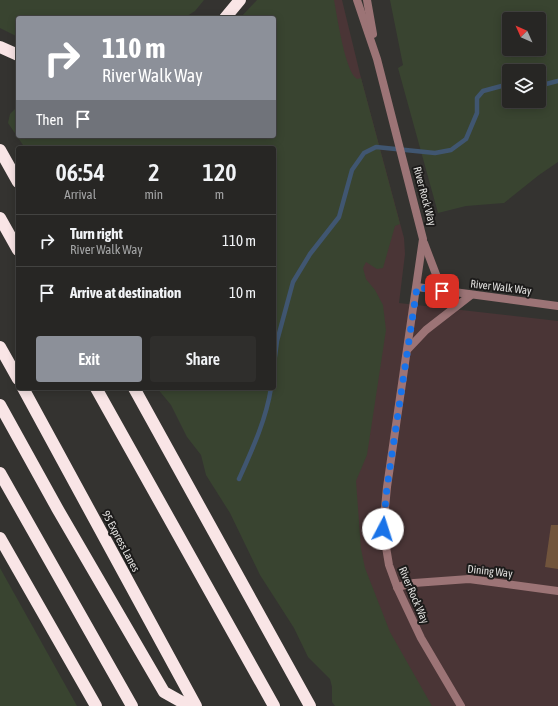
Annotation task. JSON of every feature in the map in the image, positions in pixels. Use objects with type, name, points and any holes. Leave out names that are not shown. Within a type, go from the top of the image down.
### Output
[{"type":"highway","points":[[227,16],[240,0]]},
{"type":"highway","points":[[0,48],[16,54]]},
{"type":"highway","points":[[0,150],[16,178]]},
{"type":"highway","points":[[0,218],[16,246]]},
{"type":"highway","points":[[0,347],[16,375]]},
{"type":"highway","name":"95 Express Lanes","points":[[24,390],[196,706]]},
{"type":"highway","points":[[97,390],[274,706]]},
{"type":"highway","points":[[135,390],[311,706]]},
{"type":"highway","points":[[0,405],[61,515],[164,692],[189,706]]},
{"type":"highway","points":[[0,473],[132,706]]},
{"type":"highway","points":[[0,538],[96,706]]},
{"type":"street","name":"River Rock Way","points":[[357,0],[377,59],[423,232],[424,242],[387,487],[383,529],[389,565],[397,587],[421,638],[462,706]]},
{"type":"street","name":"River Rock Way","points":[[367,0],[377,59]]},
{"type":"street","points":[[424,242],[437,277],[454,293]]},
{"type":"street","name":"River Walk Way","points":[[417,287],[558,306]]},
{"type":"street","points":[[408,349],[426,330],[471,295]]},
{"type":"street","name":"Dining Way","points":[[397,587],[414,583],[469,579],[558,591]]},
{"type":"shaded area","points":[[287,0],[342,0],[361,78],[404,238],[405,254],[399,303],[558,321],[558,706],[393,706],[275,390],[276,390],[276,146],[116,146],[242,138],[276,138],[276,115]]},
{"type":"green space","points":[[0,0],[204,0],[195,11],[187,16],[16,16],[16,36],[0,28]]},
{"type":"green space","points":[[257,0],[334,0],[345,55],[353,74],[357,79],[361,78],[400,224],[395,226],[383,268],[377,269],[366,262],[363,268],[366,279],[375,290],[383,305],[386,330],[367,455],[356,481],[361,549],[365,568],[390,632],[432,706],[335,706],[332,702],[332,687],[330,679],[308,657],[294,628],[260,575],[230,513],[206,475],[201,455],[187,437],[171,405],[159,390],[276,390],[276,146],[24,146],[18,138],[276,138],[276,16],[242,16]]},
{"type":"green space","points":[[390,0],[558,0],[558,162],[504,203],[466,206],[438,213],[398,68],[403,65]]},
{"type":"green space","points":[[16,108],[16,135],[8,123],[10,114]]},
{"type":"green space","points":[[0,568],[77,706],[0,706]]},
{"type":"building","points":[[551,525],[558,525],[558,569],[545,567]]},
{"type":"waterway","points":[[546,84],[558,81]]},
{"type":"waterway","points":[[276,349],[293,282],[310,254],[339,217],[352,170],[364,153],[376,147],[435,153],[451,150],[466,139],[477,113],[477,98],[483,91],[502,86]]},
{"type":"waterway","points":[[239,479],[254,446],[266,412],[271,390]]},
{"type":"route","points":[[383,529],[387,487],[417,287],[442,291]]}]
